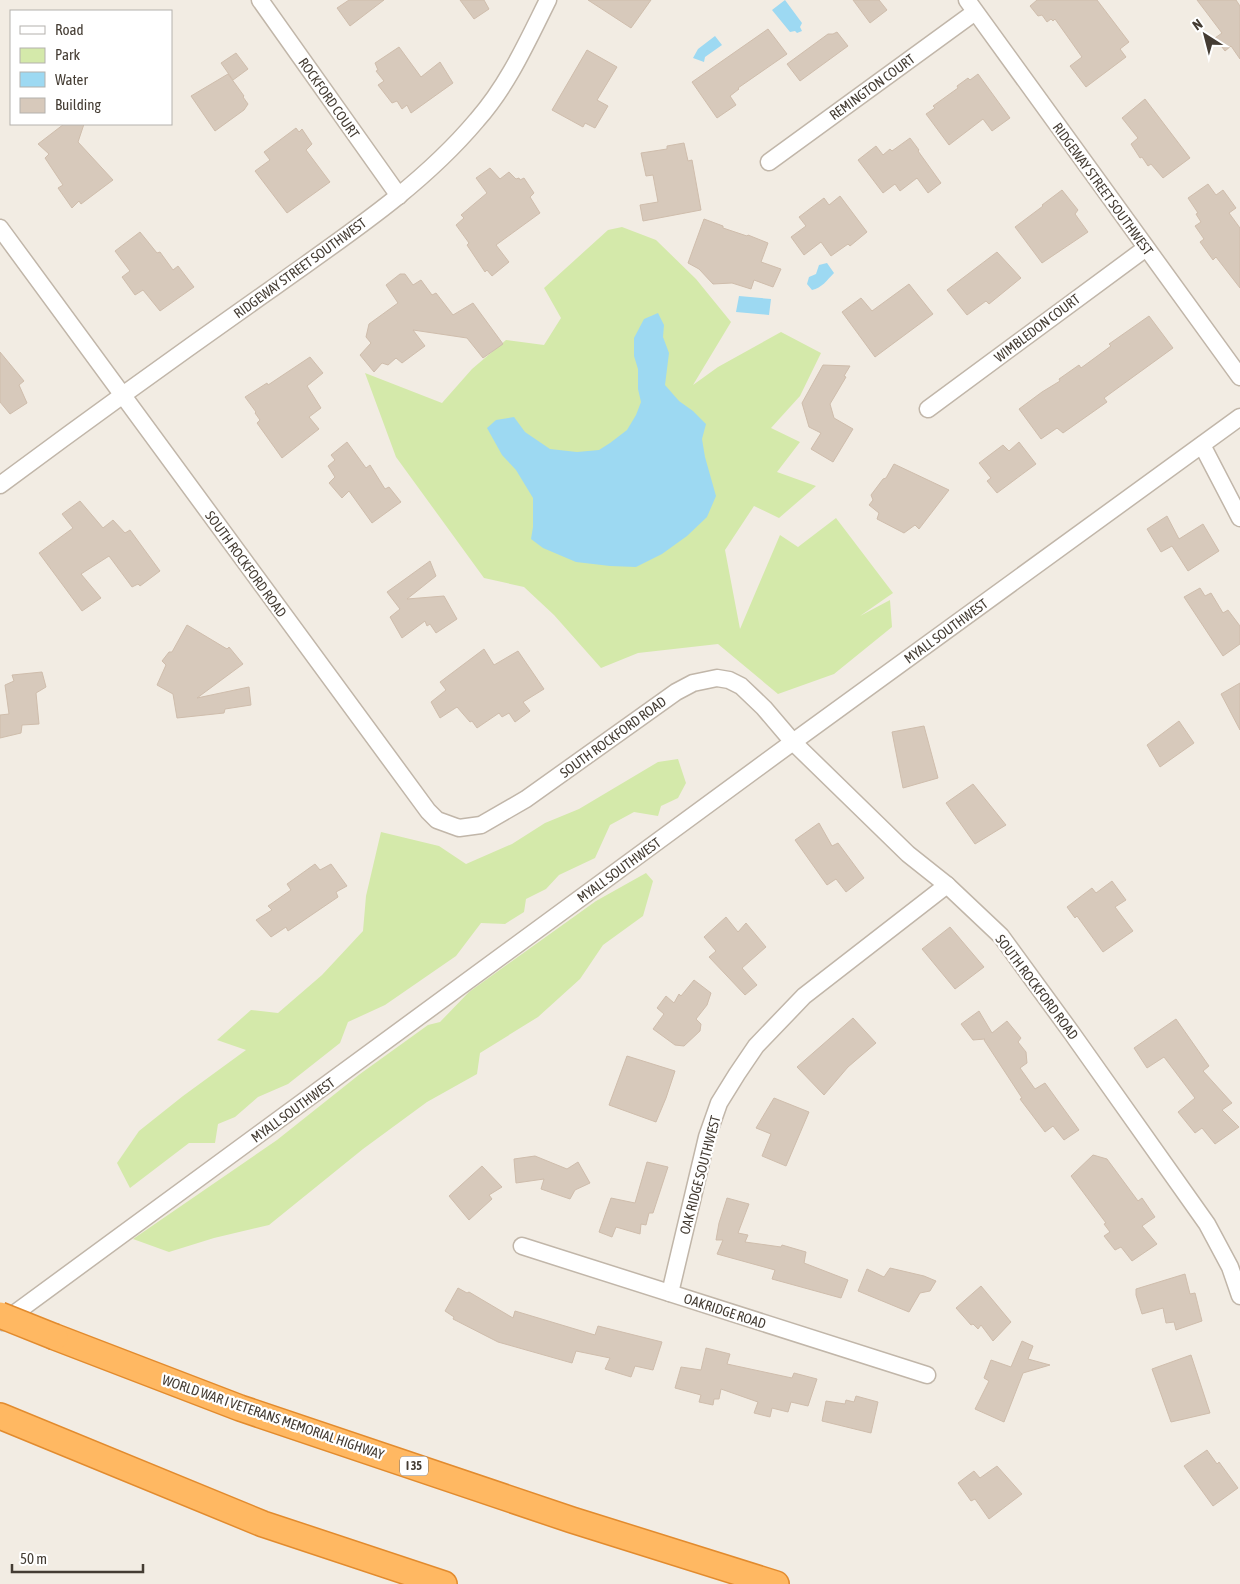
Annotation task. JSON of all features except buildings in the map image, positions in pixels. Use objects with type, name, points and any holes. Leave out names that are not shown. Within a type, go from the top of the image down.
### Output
[{"type":"highway","name":"WORLD WAR I VETERANS MEMORIAL HIGHWAY","points":[[0,1315],[250,1411],[572,1520],[776,1584]]},
{"type":"highway","points":[[0,1416],[262,1524],[444,1584]]},
{"type":"street","name":"ROCKFORD COURT","points":[[260,0],[399,196]]},
{"type":"street","name":"RIDGEWAY STREET SOUTHWEST","points":[[0,486],[122,395],[399,196],[455,146],[494,100],[515,67],[548,0]]},
{"type":"street","name":"RIDGEWAY STREET SOUTHWEST","points":[[971,6],[1240,377]]},
{"type":"street","name":"REMINGTON COURT","points":[[769,162],[971,6]]},
{"type":"street","name":"SOUTH ROCKFORD ROAD","points":[[0,228],[428,811],[437,820],[459,828],[481,825],[526,799],[676,692],[706,679],[729,680],[741,686],[764,708],[793,742],[908,854],[947,885],[1001,936],[1207,1224],[1230,1267],[1240,1296]]},
{"type":"street","name":"WIMBLEDON COURT","points":[[928,409],[1146,248]]},
{"type":"street","name":"MYALL SOUTHWEST","points":[[0,1324],[793,742],[1240,417]]},
{"type":"street","points":[[1202,445],[1240,518]]},
{"type":"street","name":"OAK RIDGE SOUTHWEST","points":[[670,1293],[707,1137],[719,1103],[756,1046],[804,996],[947,885]]},
{"type":"street","name":"OAKRIDGE ROAD","points":[[522,1246],[927,1375]]},
{"type":"green space","points":[[622,227],[656,240],[696,279],[731,322],[693,385],[718,367],[781,332],[821,353],[800,396],[771,428],[800,442],[777,472],[816,486],[779,518],[754,506],[725,550],[740,629],[780,535],[798,547],[836,518],[893,593],[860,616],[890,600],[892,627],[834,674],[778,694],[718,644],[638,653],[601,668],[554,615],[524,587],[484,578],[396,457],[365,373],[442,403],[472,369],[506,340],[544,345],[561,318],[544,288],[608,230]]},
{"type":"green space","points":[[678,759],[686,783],[678,798],[661,806],[658,816],[634,812],[610,825],[595,858],[559,875],[546,889],[526,899],[524,912],[505,924],[481,923],[456,956],[385,1005],[348,1022],[340,1043],[288,1084],[258,1097],[235,1117],[218,1124],[215,1143],[189,1143],[130,1188],[117,1163],[139,1131],[246,1050],[217,1040],[251,1010],[278,1013],[322,975],[363,931],[366,896],[381,832],[439,846],[466,864],[512,844],[545,823],[579,809],[658,762]]},
{"type":"green space","points":[[646,873],[653,881],[643,916],[603,945],[580,979],[538,1017],[480,1053],[477,1074],[427,1102],[363,1149],[269,1225],[214,1238],[169,1252],[133,1239],[277,1140],[360,1074],[428,1025],[440,1022],[469,992],[596,901]]},
{"type":"water","points":[[785,0],[802,23],[800,27],[802,31],[797,33],[795,31],[790,32],[772,10]]},
{"type":"water","points":[[715,36],[722,45],[705,57],[704,62],[693,58],[698,49]]},
{"type":"water","points":[[827,263],[834,273],[822,286],[812,290],[807,284],[809,277],[816,274],[819,265]]},
{"type":"water","points":[[739,296],[771,299],[769,315],[736,312]]},
{"type":"water","points":[[658,313],[664,325],[663,337],[669,353],[665,385],[679,401],[706,424],[702,439],[716,496],[707,517],[687,536],[662,554],[636,567],[576,562],[543,548],[531,539],[533,498],[516,470],[502,455],[487,428],[496,420],[514,417],[525,432],[550,449],[577,452],[599,450],[610,443],[627,430],[641,402],[638,389],[638,369],[634,356],[634,338],[644,319]]}]
